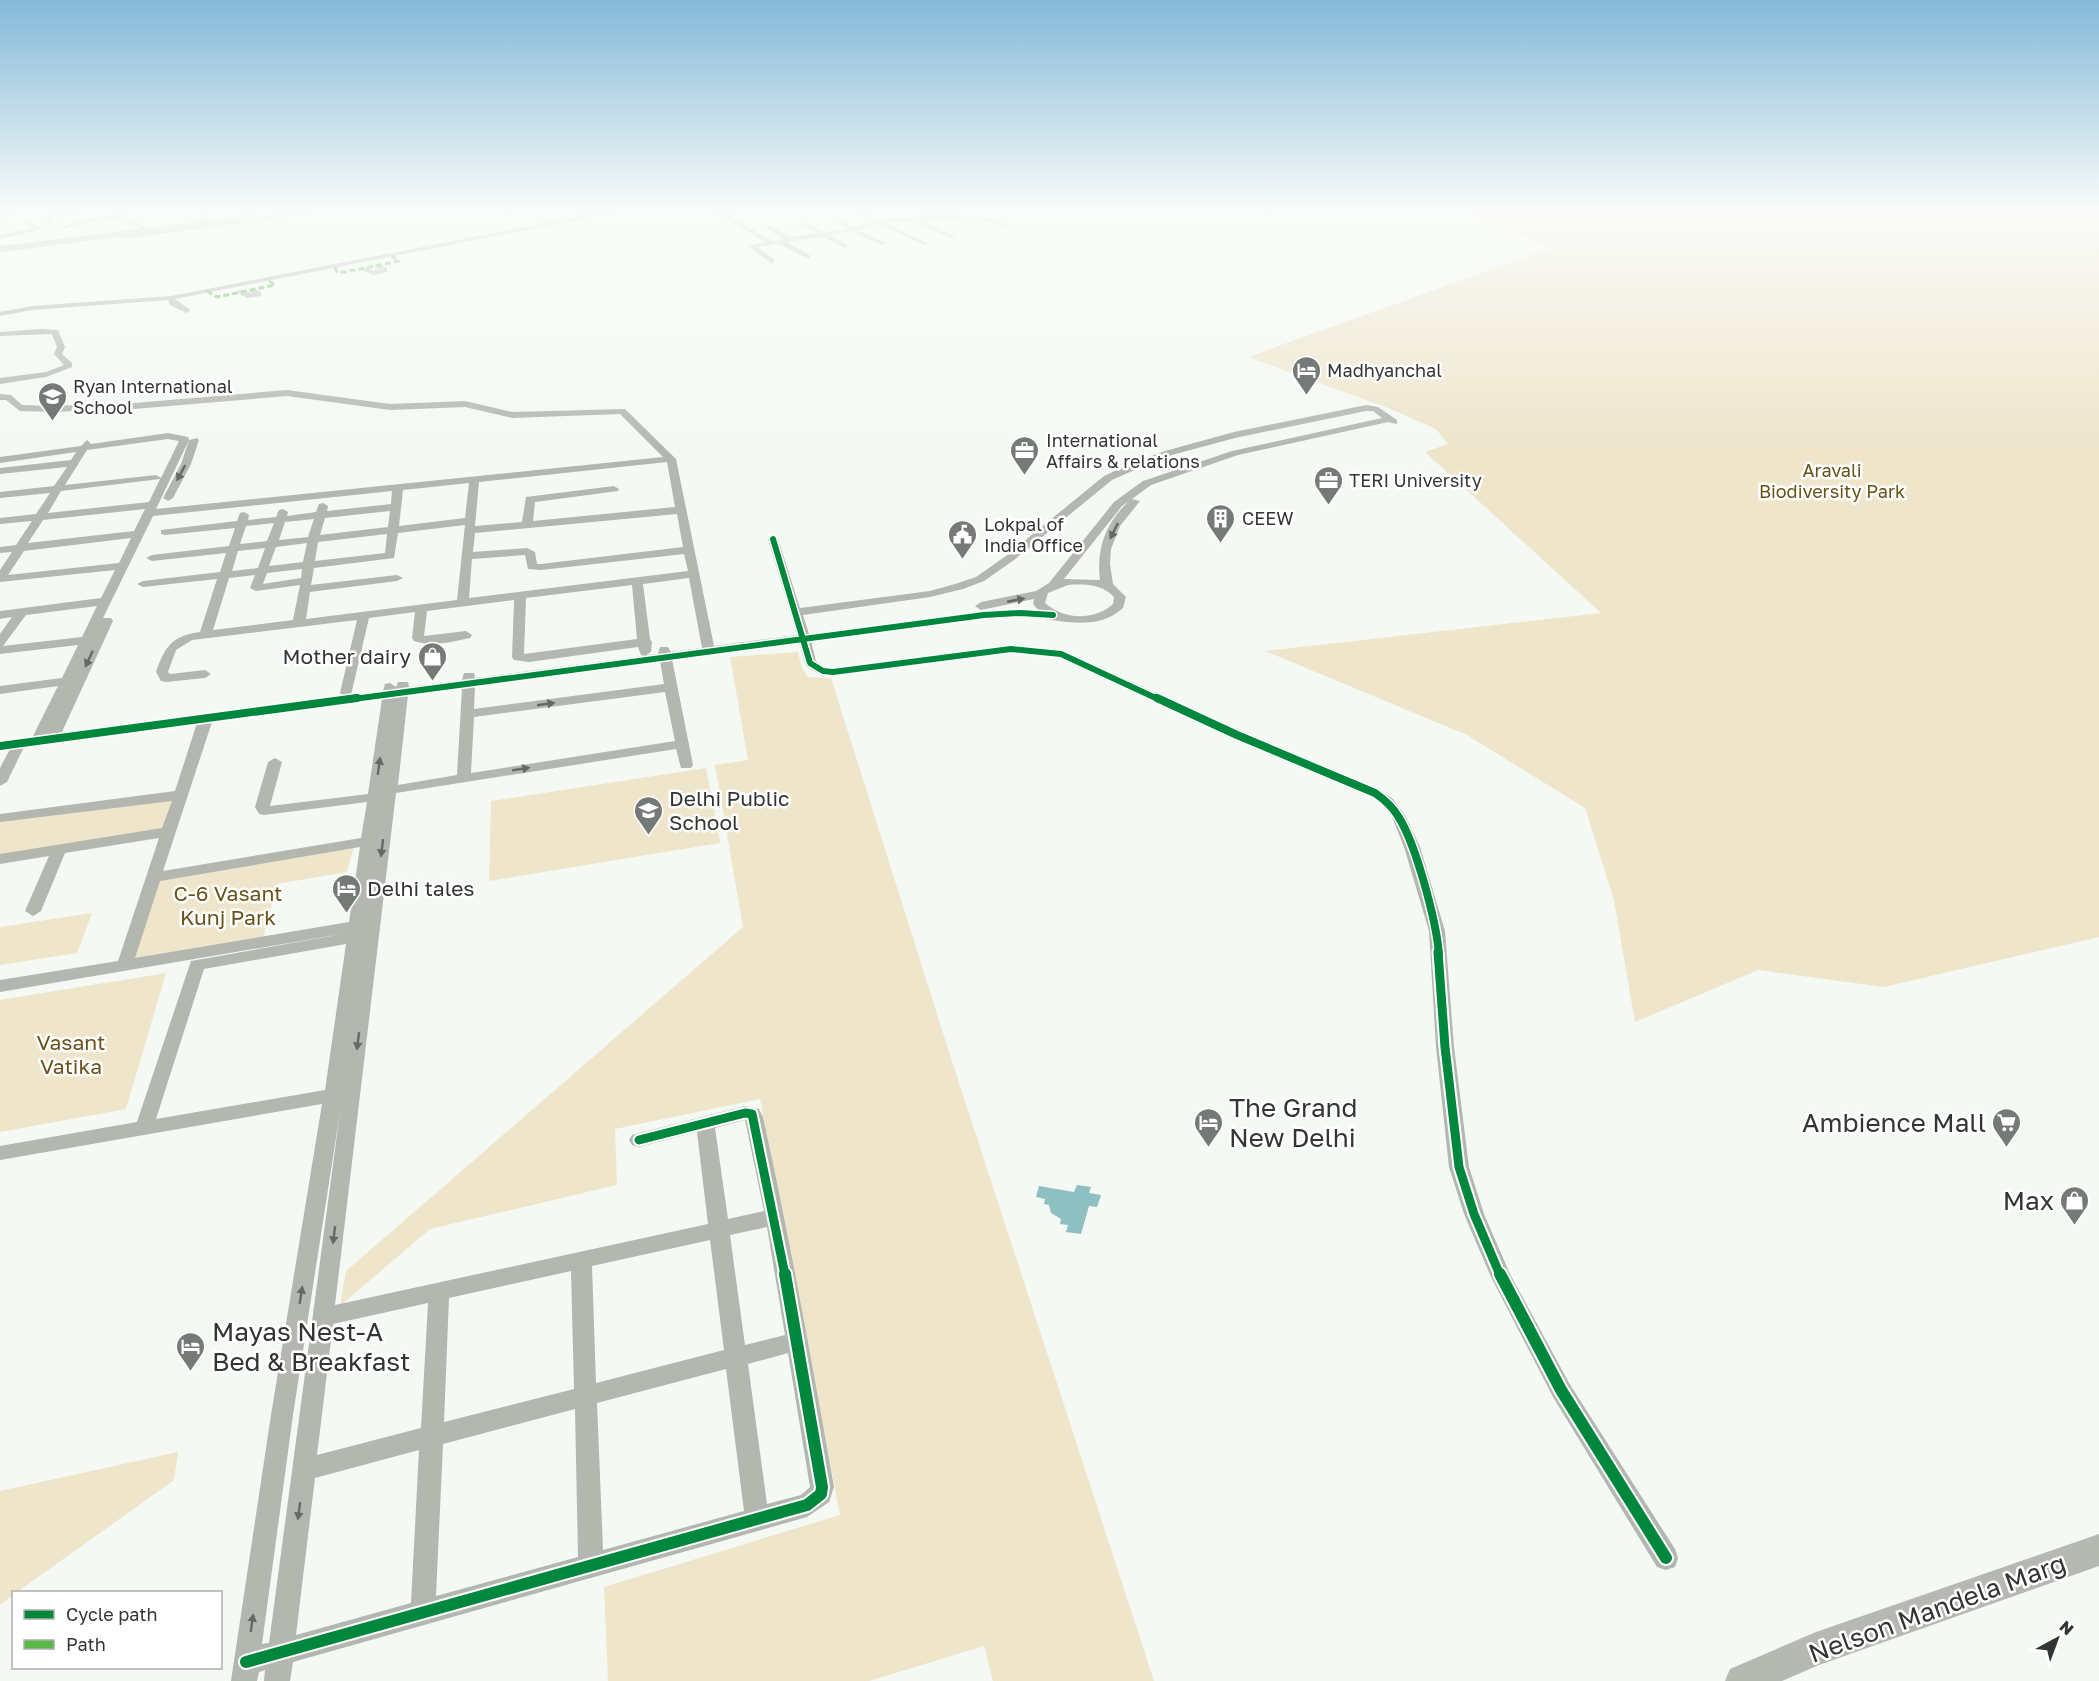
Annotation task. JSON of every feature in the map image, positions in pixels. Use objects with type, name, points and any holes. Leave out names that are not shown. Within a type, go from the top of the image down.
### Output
[{"type":"main road","name":"Nelson Mandela Marg","points":[[1742,1681],[1816,1649],[2099,1550]]},
{"type":"street","points":[[0,314],[26,308],[59,306],[52,313],[130,308],[141,301],[205,291]]},
{"type":"street","points":[[208,291],[216,297],[240,292],[247,296],[257,294],[254,291]]},
{"type":"street","points":[[171,298],[173,303],[186,311]]},
{"type":"street","points":[[0,334],[52,331],[60,342],[61,348],[58,354],[69,365],[64,369],[37,376],[0,381]]},
{"type":"street","points":[[0,397],[8,397],[20,408],[51,410],[134,406],[287,393],[390,407],[465,404],[512,415],[622,411],[670,459],[708,647]]},
{"type":"street","points":[[796,612],[930,594],[980,579],[1010,558],[1108,478],[1125,469],[1176,452],[1202,444],[1369,407],[1393,424],[1225,463],[1178,478],[1146,493],[1124,512],[1106,549],[1104,556],[1107,586]]},
{"type":"street","points":[[1322,417],[1359,432]]},
{"type":"street","points":[[0,739],[206,718],[396,689],[803,634],[992,605],[1040,594],[1053,585],[1118,504],[1147,483],[1202,463],[1389,419]]},
{"type":"street","points":[[0,461],[84,447],[186,435],[155,510],[46,736]]},
{"type":"street","points":[[0,455],[84,447]]},
{"type":"street","points":[[84,447],[0,579],[123,566]]},
{"type":"street","points":[[1176,452],[1202,463]]},
{"type":"street","points":[[530,486],[670,459]]},
{"type":"street","points":[[0,471],[74,463]]},
{"type":"street","points":[[0,495],[156,478]]},
{"type":"street","points":[[463,603],[474,479]]},
{"type":"street","points":[[0,521],[248,502],[474,479],[530,486],[614,489]]},
{"type":"street","points":[[527,526],[530,486]]},
{"type":"street","points":[[143,584],[390,556],[398,487]]},
{"type":"street","points":[[298,623],[313,539],[326,494]]},
{"type":"street","points":[[289,498],[256,588],[397,578]]},
{"type":"street","points":[[205,634],[248,502]]},
{"type":"street","points":[[165,532],[395,507]]},
{"type":"street","points":[[46,736],[66,681],[139,534],[155,510]]},
{"type":"street","points":[[152,558],[394,530],[527,526],[681,510]]},
{"type":"street","points":[[0,550],[139,534]]},
{"type":"street","points":[[773,539],[810,663],[823,671],[833,672],[1011,649],[1061,654],[1237,735],[1375,793],[1388,802],[1399,817],[1412,847],[1437,931],[1445,1047],[1459,1167],[1474,1214],[1501,1277],[1561,1390],[1666,1558]]},
{"type":"street","points":[[467,556],[527,550],[531,554],[530,583],[518,656],[521,658],[646,647],[665,653]]},
{"type":"street","points":[[205,674],[169,679],[162,672],[174,644],[189,637],[205,634],[463,603],[530,583],[689,550]]},
{"type":"street","points":[[530,583],[637,581],[693,574]]},
{"type":"street","points":[[803,634],[1002,614],[1053,615],[1080,619],[1110,613],[1116,609],[1120,601],[1117,592],[1107,586],[1079,580],[1053,585]]},
{"type":"street","points":[[637,581],[646,647]]},
{"type":"street","points":[[1040,594],[1039,604],[1053,615]]},
{"type":"street","points":[[0,615],[105,601]]},
{"type":"street","points":[[422,608],[418,638],[430,640],[466,635]]},
{"type":"street","points":[[0,643],[22,612]]},
{"type":"street","points":[[346,693],[364,615]]},
{"type":"street","points":[[0,651],[86,640]]},
{"type":"street","points":[[469,680],[646,647]]},
{"type":"street","points":[[665,653],[686,765]]},
{"type":"street","points":[[464,778],[469,680]]},
{"type":"street","points":[[0,690],[66,681]]},
{"type":"street","points":[[467,714],[672,687]]},
{"type":"street","points":[[0,746],[19,744],[46,736],[346,693],[396,689]]},
{"type":"street","points":[[277,1681],[324,1317],[382,794],[396,689]]},
{"type":"street","points":[[125,964],[206,718]]},
{"type":"street","points":[[0,782],[19,744]]},
{"type":"street","points":[[275,762],[262,807],[264,811],[382,794],[464,778],[682,744]]},
{"type":"street","points":[[245,1671],[282,1415],[333,1095],[368,841],[382,794]]},
{"type":"street","points":[[0,818],[181,795]]},
{"type":"street","points":[[0,859],[168,832]]},
{"type":"street","points":[[153,877],[368,841]]},
{"type":"street","points":[[33,911],[59,850]]},
{"type":"street","points":[[0,986],[125,964],[356,931]]},
{"type":"street","points":[[144,1128],[197,965],[356,931]]},
{"type":"street","points":[[0,1153],[333,1095]]},
{"type":"street","points":[[245,1671],[282,1652],[807,1505],[820,1494],[822,1487],[775,1217],[752,1114],[745,1113],[639,1140]]},
{"type":"street","points":[[705,1123],[757,1519]]},
{"type":"street","points":[[324,1317],[775,1217]]},
{"type":"street","points":[[581,1260],[591,1566]]},
{"type":"street","points":[[423,1613],[439,1292]]},
{"type":"street","points":[[305,1469],[797,1341]]},
{"type":"street","points":[[282,1415],[313,1403]]},
{"type":"green space","name":"Aravali Biodiversity Park","points":[[1430,291],[2099,291],[2099,937],[1884,987],[1758,970],[1635,1022],[1614,900],[1585,808],[1467,735],[1265,651],[1601,613],[1425,452],[1448,444],[1436,429],[1388,408],[1248,357]]},
{"type":"green space","points":[[798,652],[802,668],[808,677],[831,678],[949,1052],[1154,1681],[993,1681],[984,1646],[869,1681],[608,1681],[604,1587],[840,1515],[760,1099],[615,1129],[617,1185],[430,1229],[340,1306],[346,1271],[743,927],[715,765],[748,760],[730,657]]},
{"type":"green space","points":[[706,768],[720,843],[489,881],[491,801]]},
{"type":"green space","points":[[181,795],[168,832],[0,858],[0,819]]},
{"type":"green space","name":"C-6 Vasant Kunj Park","points":[[355,843],[347,872],[277,884],[262,941],[131,963],[154,877]]},
{"type":"green space","points":[[92,913],[77,953],[0,965],[0,927]]},
{"type":"green space","name":"Vasant Vatika","points":[[166,973],[126,1109],[0,1132],[0,1000]]},
{"type":"green space","points":[[178,1452],[174,1480],[18,1591],[12,1591],[12,1596],[0,1605],[0,1491]]},
{"type":"water","points":[[1077,1185],[1091,1187],[1089,1193],[1101,1195],[1097,1207],[1089,1206],[1081,1234],[1066,1232],[1068,1225],[1060,1224],[1061,1219],[1051,1213],[1049,1205],[1044,1204],[1045,1199],[1036,1197],[1039,1186],[1074,1192]]},
{"type":"marked path","points":[[208,291],[217,297],[244,291]]},
{"type":"cycle path","points":[[773,539],[810,663],[823,671],[833,672],[1011,649],[1061,654],[1237,735],[1375,793],[1388,802],[1399,817],[1412,847],[1437,931],[1445,1047],[1459,1167],[1474,1214],[1501,1277],[1561,1390],[1666,1558]]},
{"type":"cycle path","points":[[0,746],[984,615],[1020,613],[1053,615]]},
{"type":"cycle path","points":[[246,1662],[807,1505],[821,1494],[822,1487],[775,1217],[754,1117],[752,1114],[745,1113],[639,1140]]},
{"type":"place","name":"Madhyanchal","points":[[1306,396]]},
{"type":"place","name":"Ryan International School","points":[[52,422]]},
{"type":"place","name":"International Affairs & relations","points":[[1025,476]]},
{"type":"place","name":"TERI University","points":[[1328,506]]},
{"type":"place","name":"CEEW","points":[[1221,544]]},
{"type":"place","name":"Lokpal of India Office","points":[[963,560]]},
{"type":"place","name":"Mother dairy","points":[[432,682]]},
{"type":"place","name":"Delhi Public School","points":[[648,836]]},
{"type":"place","name":"Delhi tales","points":[[346,914]]},
{"type":"place","name":"The Grand New Delhi","points":[[1208,1148]]},
{"type":"place","name":"Ambience Mall","points":[[2007,1148]]},
{"type":"place","name":"Max","points":[[2075,1226]]},
{"type":"place","name":"Mayas Nest-A Bed & Breakfast","points":[[191,1372]]}]
